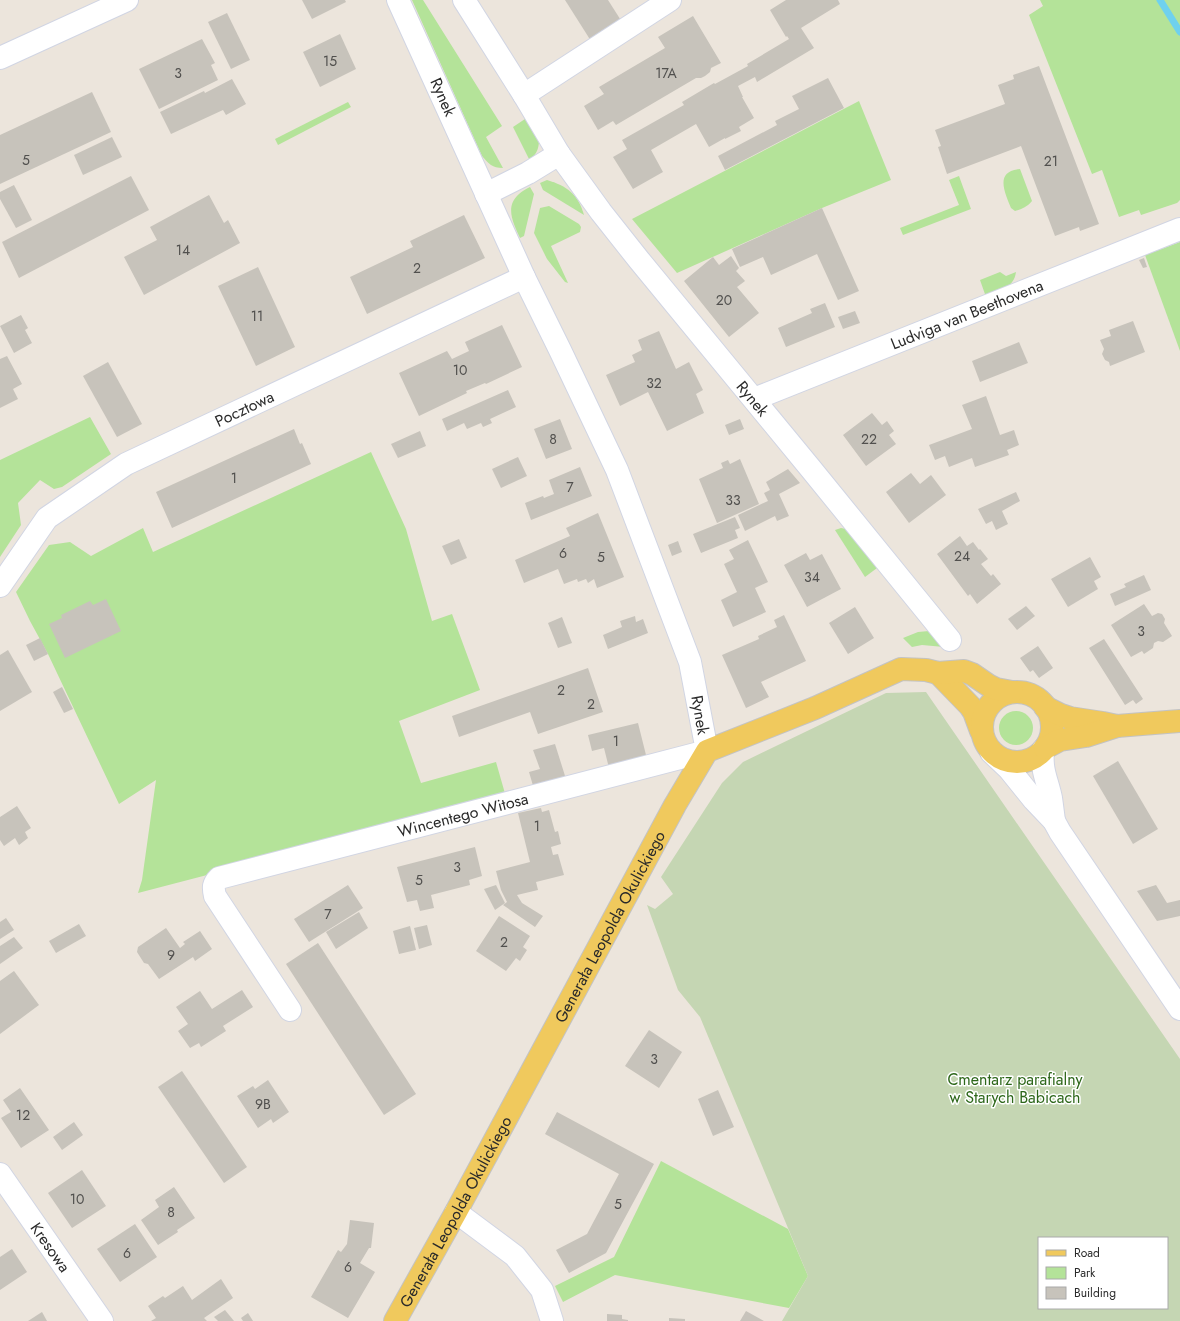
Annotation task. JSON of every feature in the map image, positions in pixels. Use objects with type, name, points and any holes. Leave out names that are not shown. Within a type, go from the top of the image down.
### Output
[{"type":"main road","points":[[707,751],[815,708],[901,669],[926,670],[938,673],[964,671],[972,674],[996,689],[1021,692],[1031,695],[1039,700],[1050,715],[1052,730],[1044,749]]},
{"type":"main road","points":[[938,673],[970,706],[982,731],[986,744],[991,752],[1004,760],[1016,762],[1031,759],[1044,749],[1060,740],[1086,736],[1117,726],[1180,720]]},
{"type":"main road","points":[[982,731],[983,715],[991,703],[1003,694],[1012,692]]},
{"type":"main road","points":[[1045,707],[1070,718],[1103,722],[1117,726]]},
{"type":"main road","name":"Generała Leopolda Okulickiego","points":[[395,1321],[456,1212],[675,805],[707,751]]},
{"type":"street","points":[[0,58],[128,0]]},
{"type":"street","name":"Rynek","points":[[398,0],[524,277],[616,470],[690,662],[707,751]]},
{"type":"street","name":"Rynek","points":[[464,0],[559,154],[639,260],[950,640]]},
{"type":"street","points":[[524,95],[670,0]]},
{"type":"street","points":[[486,194],[528,173],[559,154]]},
{"type":"street","name":"Ludviga van Beethovena","points":[[754,399],[1180,229]]},
{"type":"street","name":"Pocztowa","points":[[0,586],[47,518],[126,464],[524,277]]},
{"type":"street","points":[[1044,749],[1042,762],[1044,775],[1051,797],[1054,821]]},
{"type":"street","name":"Wincentego Witosa","points":[[290,1010],[215,896],[213,887],[219,878],[707,751]]},
{"type":"street","points":[[991,752],[1009,769],[1034,800],[1054,821],[1180,1009]]},
{"type":"street","name":"Kresowa","points":[[0,1174],[102,1321]]},
{"type":"street","points":[[456,1212],[515,1256],[542,1290],[552,1321]]},
{"type":"green space","points":[[412,0],[423,0],[502,126],[486,137],[503,168],[491,165],[482,156]]},
{"type":"green space","points":[[1040,0],[1180,0],[1180,200],[1177,203],[1141,215],[1139,210],[1119,217],[1102,170],[1092,174],[1029,15],[1043,6]]},
{"type":"green space","points":[[859,101],[891,180],[822,208],[677,273],[632,219]]},
{"type":"green space","points":[[348,102],[351,107],[278,145],[275,139]]},
{"type":"green space","points":[[528,117],[536,129],[539,139],[537,151],[529,159],[513,127]]},
{"type":"green space","points":[[1020,169],[1032,201],[1024,208],[1015,211],[1011,208],[1004,190],[1004,178],[1012,171]]},
{"type":"green space","points":[[959,176],[971,209],[903,235],[900,228],[959,205],[949,180]]},
{"type":"green space","points":[[547,180],[566,188],[571,192],[582,208],[584,215],[543,190],[540,183]]},
{"type":"green space","points":[[530,187],[534,194],[524,236],[520,238],[513,221],[511,210],[512,204],[514,199],[519,194]]},
{"type":"green space","points":[[549,206],[579,224],[581,227],[580,232],[551,246],[568,283],[565,282],[547,259],[534,233],[540,208]]},
{"type":"green space","points":[[1180,242],[1180,351],[1145,255]]},
{"type":"green space","points":[[1000,272],[1006,276],[1016,272],[1015,277],[1009,285],[1001,291],[986,297],[980,280]]},
{"type":"green space","points":[[90,417],[111,454],[62,487],[54,489],[40,480],[18,503],[21,525],[0,557],[0,460]]},
{"type":"green space","points":[[371,452],[406,529],[432,621],[452,614],[480,690],[399,721],[421,783],[496,762],[506,797],[138,893],[142,880],[156,780],[119,804],[48,654],[16,592],[49,545],[70,542],[91,556],[143,528],[153,552]]},
{"type":"green space","points":[[841,528],[846,529],[875,563],[877,568],[865,577],[835,530]]},
{"type":"green space","points":[[929,631],[944,647],[922,645],[912,647],[903,638],[918,632]]},
{"type":"green space","name":"Cmentarz parafialny w Starych Babicach","points":[[926,692],[1180,1059],[1180,1321],[782,1321],[808,1276],[700,1017],[678,990],[647,905],[655,909],[673,894],[661,877],[722,783],[743,762],[886,693]]},
{"type":"green space","points":[[1013,711],[1019,711],[1028,716],[1032,722],[1032,734],[1028,740],[1019,745],[1013,745],[1004,740],[999,731],[999,725],[1004,716]]},
{"type":"green space","points":[[661,1161],[788,1229],[808,1276],[789,1308],[615,1275],[563,1302],[555,1286],[614,1257]]},
{"type":"building","points":[[302,0],[345,0],[346,2],[312,19]]},
{"type":"building","points":[[565,0],[608,0],[622,22],[591,41]]},
{"type":"building","points":[[786,0],[838,0],[840,4],[801,28],[814,48],[757,82],[755,77],[738,86],[742,97],[754,118],[739,127],[741,131],[709,147],[696,124],[651,150],[663,172],[633,189],[613,157],[627,149],[622,140],[684,105],[682,102],[714,83],[715,84],[748,66],[747,64],[789,39],[787,36],[786,37],[770,10]]},
{"type":"building","points":[[227,13],[250,60],[231,69],[208,22]]},
{"type":"building","points":[[693,16],[721,63],[711,68],[710,72],[705,76],[696,78],[616,125],[613,121],[598,130],[584,106],[604,94],[599,87],[665,48],[658,37]]},
{"type":"building","points":[[340,34],[356,69],[320,87],[303,52]]},
{"type":"building","points":[[202,39],[215,63],[211,65],[218,80],[159,109],[139,69]]},
{"type":"building","points":[[1039,66],[1099,224],[1080,231],[1079,227],[1055,236],[1021,146],[947,174],[938,147],[941,146],[935,130],[1005,104],[998,85],[1014,79],[1013,75]]},
{"type":"building","points":[[828,78],[844,108],[725,170],[718,156],[777,125],[775,121],[799,109],[792,96]]},
{"type":"building","points":[[232,79],[246,104],[226,115],[223,110],[171,134],[160,112],[204,91],[205,93]]},
{"type":"building","points":[[92,92],[111,132],[0,184],[0,135]]},
{"type":"building","points":[[112,137],[122,157],[83,175],[74,155]]},
{"type":"building","points":[[131,176],[149,210],[19,278],[2,242]]},
{"type":"building","points":[[14,185],[32,220],[16,228],[0,199],[0,192]]},
{"type":"building","points":[[209,195],[224,223],[228,220],[240,243],[144,295],[124,257],[157,240],[150,227]]},
{"type":"building","points":[[822,208],[859,291],[838,300],[817,254],[771,275],[763,257],[740,267],[732,249]]},
{"type":"building","points":[[464,215],[485,258],[367,314],[350,277],[413,247],[410,241]]},
{"type":"building","points":[[731,256],[739,268],[736,271],[745,281],[737,287],[759,313],[729,337],[684,281],[713,257],[719,265]]},
{"type":"building","points":[[1144,258],[1147,267],[1143,268],[1139,260]]},
{"type":"building","points":[[258,267],[295,347],[256,366],[218,286]]},
{"type":"building","points":[[825,303],[835,327],[786,347],[778,328],[812,313],[810,309]]},
{"type":"building","points":[[855,311],[860,323],[843,329],[838,317]]},
{"type":"building","points":[[21,315],[28,328],[25,330],[32,343],[14,353],[0,326]]},
{"type":"building","points":[[1133,321],[1145,352],[1110,366],[1109,362],[1105,360],[1102,354],[1104,349],[1100,340],[1111,336],[1109,330]]},
{"type":"building","points":[[502,325],[522,367],[486,384],[485,383],[466,391],[467,393],[419,416],[399,373],[447,351],[452,359],[469,351],[465,342]]},
{"type":"building","points":[[659,331],[676,369],[689,362],[703,390],[696,394],[704,413],[667,431],[648,392],[620,406],[606,375],[635,362],[632,355],[642,350],[638,340]]},
{"type":"building","points":[[1019,342],[1028,363],[980,382],[972,361]]},
{"type":"building","points":[[7,356],[22,384],[13,389],[18,399],[0,408],[0,359]]},
{"type":"building","points":[[108,362],[142,424],[117,437],[83,376]]},
{"type":"building","points":[[508,390],[516,407],[490,419],[492,423],[483,427],[481,423],[467,429],[464,423],[447,431],[442,419]]},
{"type":"building","points":[[986,396],[1000,435],[1014,430],[1019,445],[1007,450],[1009,455],[975,467],[972,458],[949,467],[945,456],[935,460],[929,445],[972,429],[962,405]]},
{"type":"building","points":[[872,413],[882,425],[887,421],[894,431],[889,435],[896,444],[866,466],[843,435]]},
{"type":"building","points":[[560,419],[572,449],[546,459],[534,429]]},
{"type":"building","points":[[740,419],[744,429],[729,435],[725,425]]},
{"type":"building","points":[[294,429],[311,464],[172,528],[156,492]]},
{"type":"building","points":[[420,431],[426,446],[398,458],[391,444]]},
{"type":"building","points":[[518,457],[527,476],[501,488],[492,469]]},
{"type":"building","points":[[740,459],[759,504],[717,523],[699,479],[723,468],[721,463],[728,460],[730,464]]},
{"type":"building","points":[[580,467],[592,496],[531,520],[525,503],[543,496],[544,498],[554,494],[549,480]]},
{"type":"building","points":[[788,469],[800,483],[779,494],[789,516],[777,521],[775,516],[745,531],[738,515],[768,501],[764,493],[770,490],[766,482]]},
{"type":"building","points":[[911,473],[920,484],[931,475],[946,495],[909,523],[886,492]]},
{"type":"building","points":[[1016,492],[1020,501],[1002,511],[1008,524],[996,530],[992,521],[986,524],[978,509]]},
{"type":"building","points":[[598,513],[624,577],[597,588],[594,579],[588,583],[586,579],[578,582],[577,579],[564,584],[558,569],[524,583],[515,560],[570,536],[566,528]]},
{"type":"building","points":[[735,517],[740,528],[735,530],[738,538],[701,553],[693,534]]},
{"type":"building","points":[[960,536],[967,546],[973,542],[979,550],[980,549],[988,559],[981,564],[991,576],[993,574],[1001,584],[977,604],[970,594],[968,596],[937,554]]},
{"type":"building","points":[[459,539],[467,558],[451,565],[442,546]]},
{"type":"building","points":[[748,540],[768,582],[755,588],[766,612],[733,627],[721,600],[737,592],[724,564],[734,559],[729,550]]},
{"type":"building","points":[[678,541],[682,552],[672,556],[668,545]]},
{"type":"building","points":[[806,553],[810,560],[822,554],[841,589],[807,607],[784,565]]},
{"type":"building","points":[[1090,557],[1101,577],[1094,581],[1098,589],[1068,607],[1051,579]]},
{"type":"building","points":[[1144,575],[1151,590],[1115,606],[1110,594],[1126,587],[1124,584]]},
{"type":"building","points":[[106,599],[121,631],[65,658],[49,624],[62,618],[61,615],[90,601],[93,605]]},
{"type":"building","points":[[1144,604],[1152,616],[1158,613],[1162,614],[1165,619],[1164,623],[1172,636],[1163,642],[1158,641],[1154,643],[1153,648],[1144,654],[1142,651],[1131,657],[1111,625]]},
{"type":"building","points":[[1026,606],[1035,616],[1017,630],[1008,619]]},
{"type":"building","points":[[855,607],[874,638],[848,654],[829,623]]},
{"type":"building","points":[[784,615],[806,661],[761,682],[769,697],[746,708],[722,655],[759,639],[758,636],[777,627],[774,620]]},
{"type":"building","points":[[635,616],[636,622],[643,619],[648,633],[608,649],[603,635],[622,627],[620,621]]},
{"type":"building","points":[[562,617],[572,643],[558,648],[548,623]]},
{"type":"building","points":[[40,638],[48,654],[34,661],[26,645]]},
{"type":"building","points":[[1104,639],[1143,699],[1136,704],[1133,700],[1125,705],[1089,648]]},
{"type":"building","points":[[1038,646],[1053,668],[1039,678],[1033,670],[1030,672],[1020,658]]},
{"type":"building","points":[[8,650],[32,692],[0,711],[0,655]]},
{"type":"building","points":[[588,668],[603,712],[538,734],[530,712],[459,737],[452,716]]},
{"type":"building","points":[[62,687],[73,709],[64,713],[53,692]]},
{"type":"building","points":[[638,723],[647,759],[609,768],[604,748],[592,751],[588,735]]},
{"type":"building","points":[[555,744],[566,779],[534,789],[529,772],[540,769],[533,750]]},
{"type":"building","points":[[1118,761],[1158,829],[1133,844],[1093,776]]},
{"type":"building","points":[[17,806],[31,828],[25,832],[28,838],[19,845],[15,838],[4,846],[0,840],[0,817]]},
{"type":"building","points":[[541,808],[542,812],[549,810],[555,832],[558,831],[561,844],[551,847],[553,855],[558,854],[564,875],[536,882],[538,890],[517,895],[522,903],[543,916],[535,927],[503,905],[507,902],[501,890],[496,871],[530,862],[518,813]]},
{"type":"building","points":[[475,847],[482,876],[469,880],[470,885],[431,895],[434,908],[420,911],[417,900],[407,902],[397,867]]},
{"type":"building","points":[[348,885],[363,908],[309,942],[294,919]]},
{"type":"building","points":[[496,885],[505,903],[495,910],[484,889]]},
{"type":"building","points":[[1156,885],[1167,903],[1180,900],[1180,916],[1157,921],[1137,891]]},
{"type":"building","points":[[359,912],[368,928],[336,949],[326,932]]},
{"type":"building","points":[[499,916],[530,936],[523,947],[527,950],[520,961],[516,958],[506,971],[476,951]]},
{"type":"building","points":[[6,918],[14,930],[0,939],[0,922]]},
{"type":"building","points":[[79,924],[86,936],[56,953],[49,941]]},
{"type":"building","points":[[427,925],[432,945],[419,949],[414,928]]},
{"type":"building","points":[[410,926],[416,950],[399,954],[393,931]]},
{"type":"building","points":[[166,928],[180,948],[185,944],[183,942],[200,931],[212,949],[195,961],[193,957],[159,979],[148,964],[144,963],[137,952],[138,947]]},
{"type":"building","points":[[14,937],[23,948],[0,964],[0,946]]},
{"type":"building","points":[[318,943],[416,1094],[384,1115],[286,964]]},
{"type":"building","points":[[14,971],[39,1005],[0,1034],[0,981]]},
{"type":"building","points":[[242,990],[253,1007],[223,1026],[226,1031],[201,1047],[199,1043],[190,1048],[178,1031],[188,1024],[176,1007],[200,991],[212,1009]]},
{"type":"building","points":[[649,1030],[682,1052],[659,1088],[625,1066]]},
{"type":"building","points":[[182,1071],[247,1167],[224,1183],[158,1087]]},
{"type":"building","points":[[268,1080],[289,1112],[273,1123],[271,1119],[258,1128],[237,1096],[253,1086],[255,1089]]},
{"type":"building","points":[[20,1088],[49,1130],[21,1148],[1,1118],[11,1112],[3,1100]]},
{"type":"building","points":[[718,1090],[734,1127],[713,1136],[698,1099]]},
{"type":"building","points":[[557,1112],[654,1164],[606,1253],[569,1273],[556,1250],[587,1234],[619,1174],[545,1134]]},
{"type":"building","points":[[74,1122],[83,1135],[62,1150],[53,1137]]},
{"type":"building","points":[[82,1170],[106,1206],[72,1228],[48,1193]]},
{"type":"building","points":[[174,1187],[195,1218],[177,1230],[178,1232],[158,1245],[141,1220],[159,1207],[155,1200]]},
{"type":"building","points":[[350,1220],[374,1223],[371,1248],[369,1248],[360,1263],[375,1272],[348,1318],[311,1297],[338,1250],[341,1252],[347,1244]]},
{"type":"building","points":[[135,1224],[157,1257],[120,1282],[97,1249]]},
{"type":"building","points":[[12,1249],[27,1272],[0,1290],[0,1257]]},
{"type":"building","points":[[221,1279],[233,1298],[204,1318],[207,1321],[151,1321],[156,1318],[148,1306],[163,1296],[165,1298],[183,1286],[192,1300]]},
{"type":"building","points":[[225,1310],[234,1321],[218,1321],[214,1317]]},
{"type":"building","points":[[746,1311],[764,1321],[740,1321]]},
{"type":"building","points":[[42,1312],[47,1321],[28,1321]]},
{"type":"building","points":[[248,1313],[253,1321],[243,1321],[241,1318]]},
{"type":"building","points":[[607,1314],[622,1315],[622,1319],[628,1321],[607,1321]]},
{"type":"building","points":[[669,1318],[685,1319],[685,1321],[669,1321]]},
{"type":"waterway","points":[[1160,0],[1180,32]]}]
